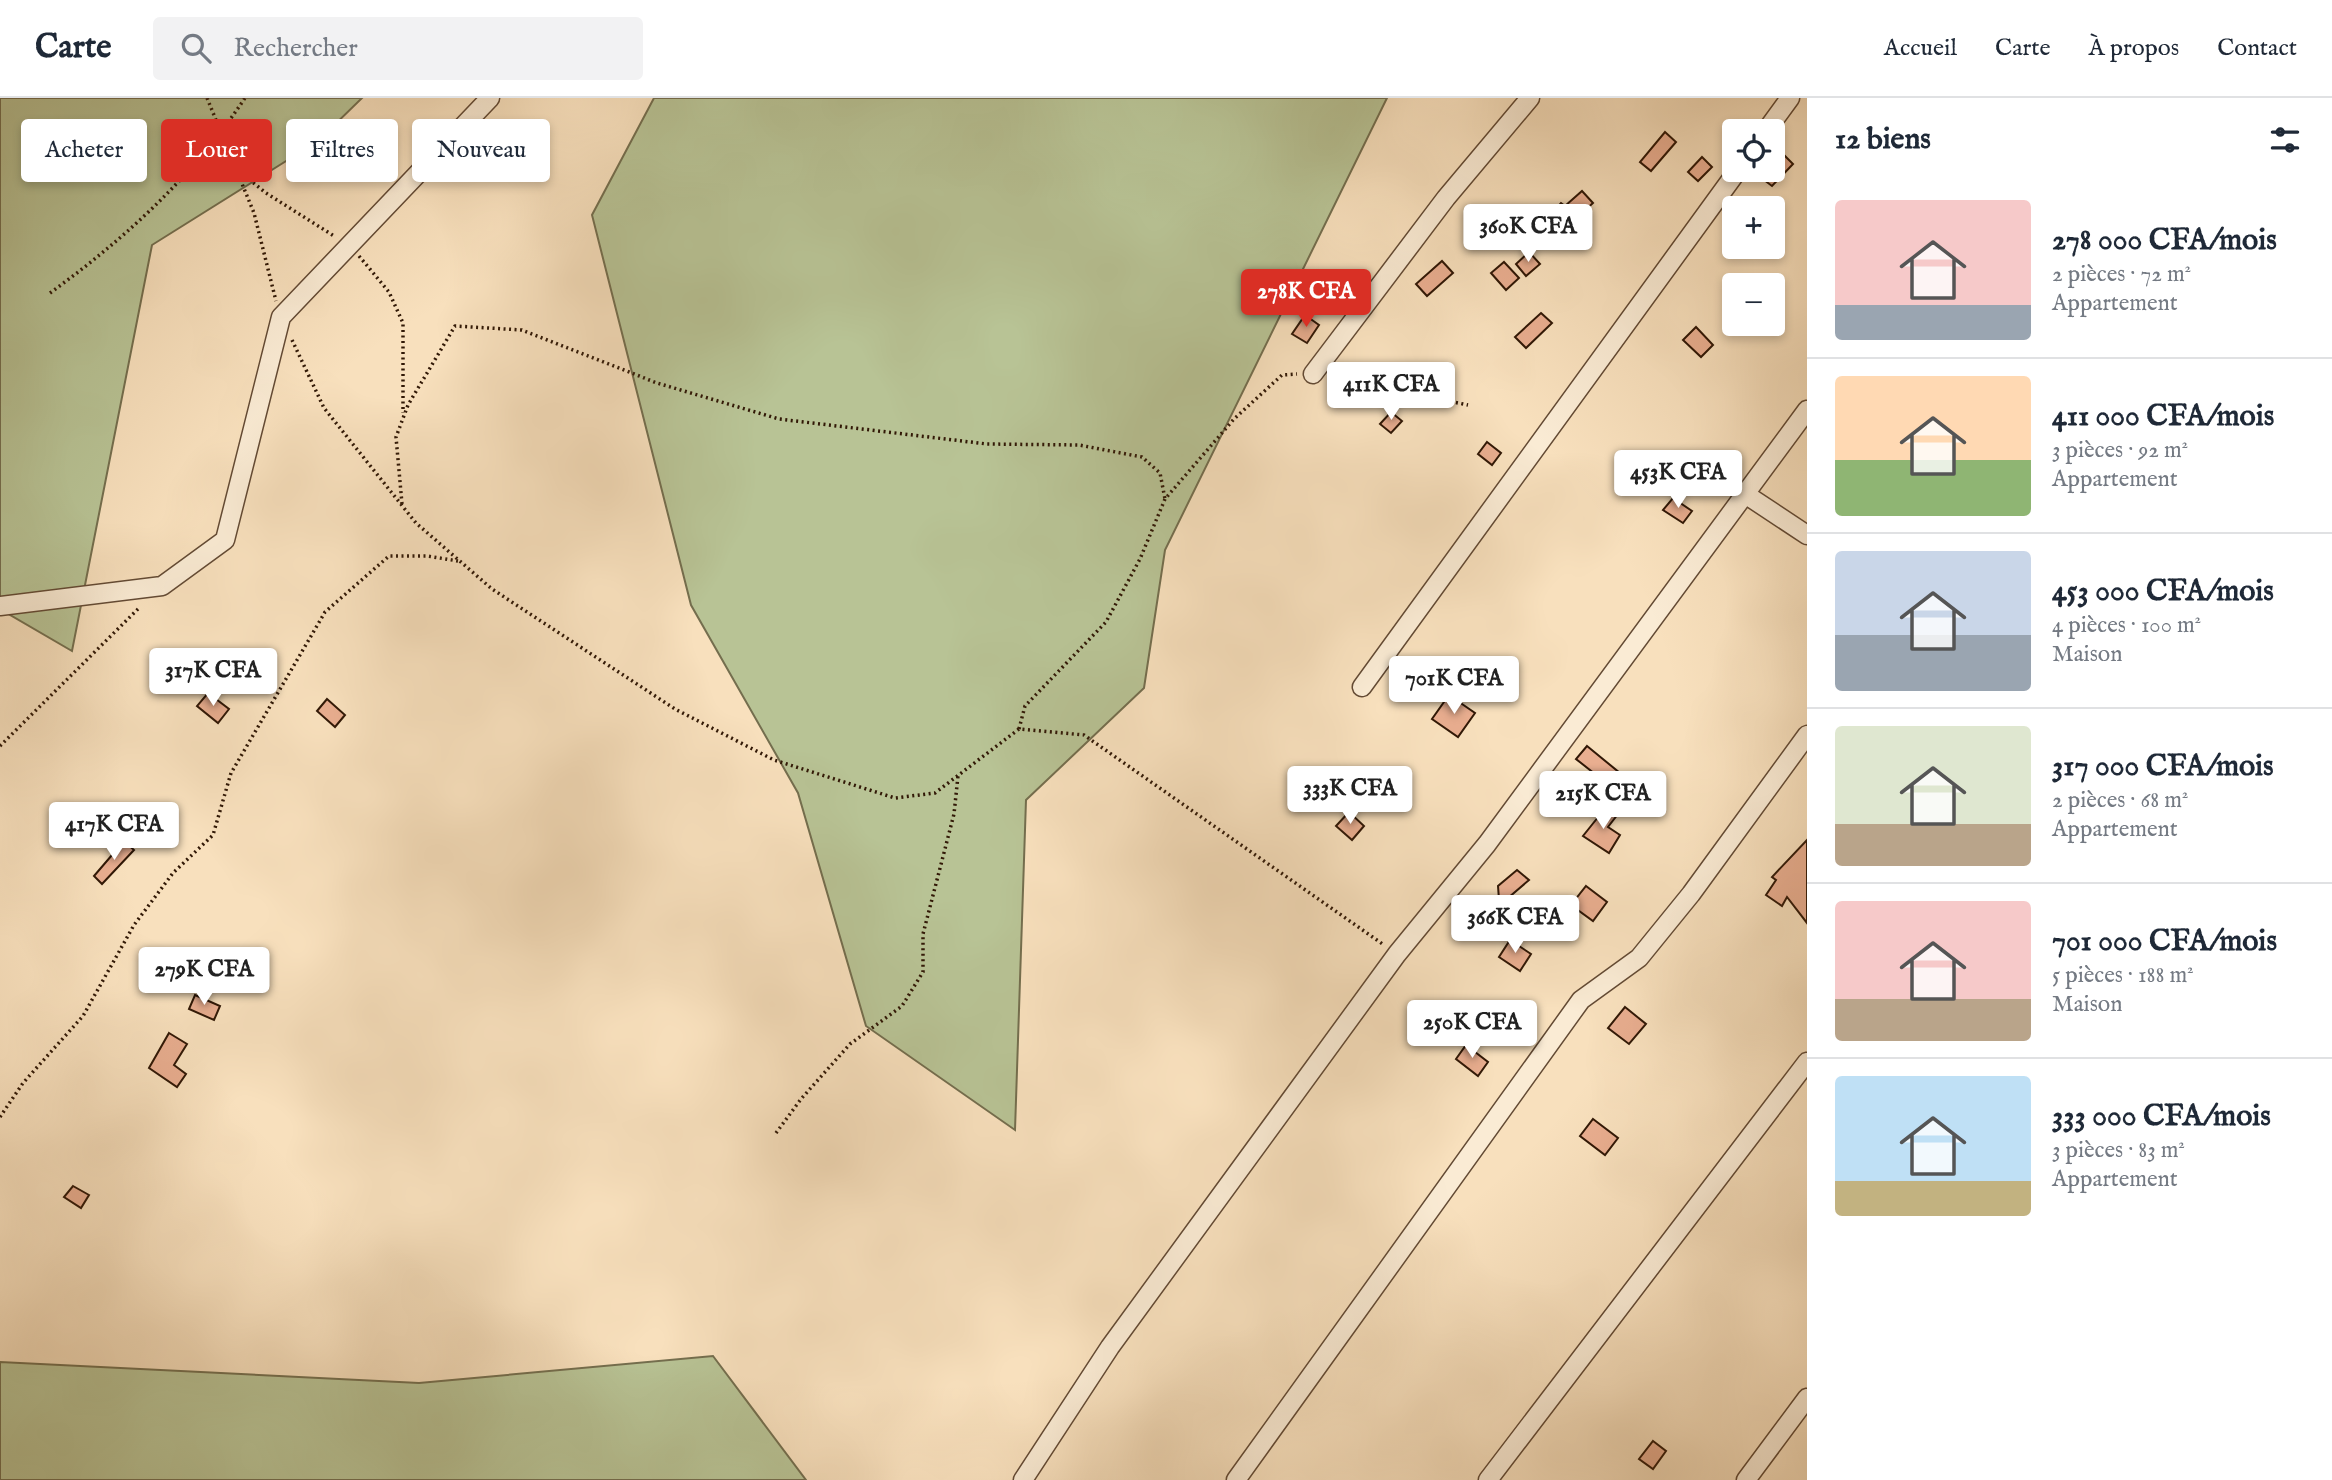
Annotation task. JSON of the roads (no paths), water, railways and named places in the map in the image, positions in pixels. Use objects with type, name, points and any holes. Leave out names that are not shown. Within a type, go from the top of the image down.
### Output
[{"type":"street","points":[[0,606],[162,586],[225,540],[281,317],[490,98]]},
{"type":"street","points":[[1313,374],[1446,198],[1530,98]]},
{"type":"street","points":[[1775,119],[1790,98]]},
{"type":"street","points":[[1362,687],[1729,182]]},
{"type":"street","points":[[1023,1480],[1110,1347],[1397,954],[1487,844],[1807,410]]},
{"type":"street","points":[[1745,494],[1807,535]]},
{"type":"street","points":[[1236,1480],[1581,1000],[1639,958],[1691,894],[1807,735]]},
{"type":"street","points":[[1488,1480],[1807,1062]]},
{"type":"street","points":[[1746,1480],[1807,1398]]}]
